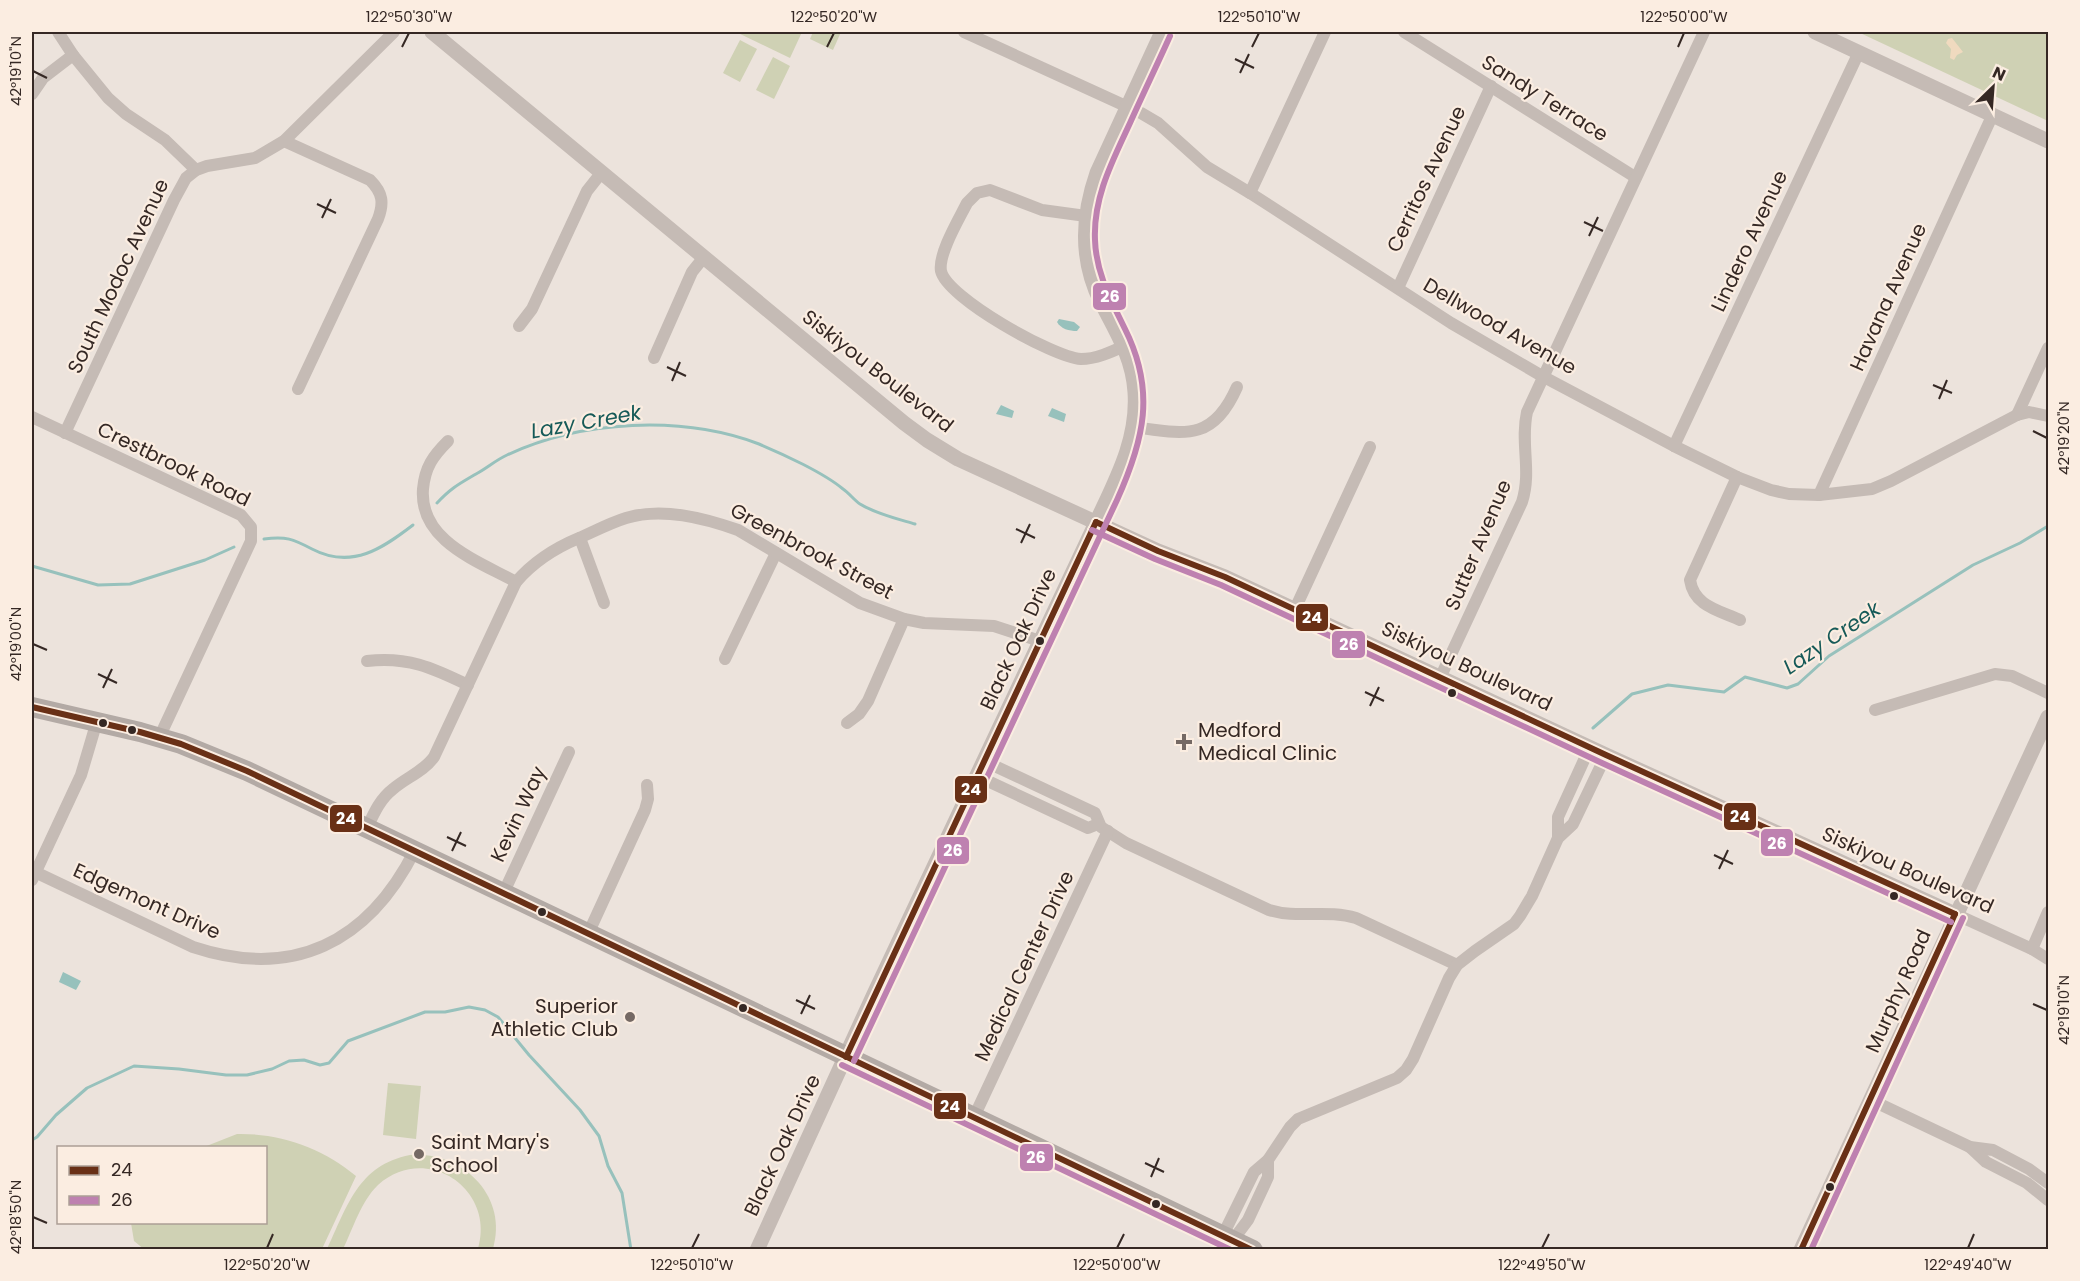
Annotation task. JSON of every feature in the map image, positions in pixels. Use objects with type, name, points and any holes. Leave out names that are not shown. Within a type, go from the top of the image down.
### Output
[{"type":"main road","points":[[32,707],[97,721],[159,738],[223,761],[504,892],[1253,1250]]},
{"type":"street","points":[[58,32],[73,55],[108,98],[126,114],[172,146],[196,170]]},
{"type":"street","name":"South Modoc Avenue","points":[[65,433],[186,178],[196,170],[207,166],[255,158],[284,141],[394,32]]},
{"type":"street","name":"Siskiyou Boulevard","points":[[432,32],[927,440],[958,459],[1158,551],[1225,577],[1295,609],[1606,755],[2032,949],[2049,959]]},
{"type":"street","name":"Dellwood Avenue","points":[[964,32],[1158,123],[1207,167],[1459,328],[1542,376],[1737,477],[1780,492],[1819,495],[1872,489],[2017,415],[2029,412],[2049,416]]},
{"type":"street","name":"Black Oak Drive","points":[[758,1250],[1123,464],[1134,426],[1135,391],[1132,371],[1124,346],[1093,285],[1085,249],[1086,216],[1089,195],[1097,173],[1162,32]]},
{"type":"street","points":[[1250,193],[1325,32]]},
{"type":"street","name":"Sandy Terrace","points":[[1404,32],[1635,177]]},
{"type":"street","name":"Sutter Avenue","points":[[1441,676],[1522,502],[1527,486],[1524,424],[1527,411],[1704,32]]},
{"type":"street","points":[[1815,32],[2049,141]]},
{"type":"street","name":"Lindero Avenue","points":[[1674,446],[1860,52]]},
{"type":"street","points":[[32,94],[43,78],[73,55]]},
{"type":"street","name":"Cerritos Avenue","points":[[1398,288],[1491,86]]},
{"type":"street","name":"Havana Avenue","points":[[1819,495],[1993,114]]},
{"type":"street","points":[[284,141],[370,180],[377,187],[382,202],[378,219],[298,389]]},
{"type":"street","points":[[519,326],[532,309],[587,191],[602,172]]},
{"type":"street","points":[[1086,216],[1042,210],[999,192],[983,190],[967,203],[941,259],[942,274],[946,281],[978,309],[1023,336],[1057,352],[1083,359],[1124,346]]},
{"type":"street","points":[[654,358],[692,272],[704,257]]},
{"type":"street","points":[[2017,415],[2049,348]]},
{"type":"street","points":[[1134,426],[1177,433],[1191,432],[1206,427],[1218,419],[1230,404],[1237,387]]},
{"type":"street","name":"Crestbrook Road","points":[[32,417],[241,515],[248,520],[251,527],[252,533],[248,548],[159,738]]},
{"type":"street","points":[[448,441],[434,454],[427,466],[424,479],[424,508],[429,522],[444,539],[461,552],[516,582]]},
{"type":"street","points":[[1295,609],[1370,447]]},
{"type":"street","points":[[1737,477],[1690,580],[1692,591],[1698,600],[1740,620]]},
{"type":"street","name":"Greenbrook Street","points":[[367,828],[383,798],[427,767],[434,757],[516,582],[545,556],[629,517],[671,515],[704,519],[738,530],[860,603],[904,619],[924,623],[993,626],[1040,641]]},
{"type":"street","points":[[580,538],[604,603]]},
{"type":"street","points":[[725,659],[776,553]]},
{"type":"street","points":[[847,723],[859,714],[868,701],[904,619]]},
{"type":"street","points":[[367,660],[398,659],[415,662],[468,685]]},
{"type":"street","points":[[1875,710],[1995,674],[2012,676],[2049,693]]},
{"type":"street","name":"Murphy Road","points":[[1801,1250],[1955,914],[2049,717]]},
{"type":"street","points":[[33,876],[81,775],[97,721]]},
{"type":"street","points":[[1558,838],[1558,817],[1590,747]]},
{"type":"street","name":"Kevin Way","points":[[504,892],[569,752]]},
{"type":"street","points":[[1228,1238],[1254,1172],[1268,1160],[1298,1119],[1397,1078],[1406,1070],[1457,965],[1514,924],[1532,896],[1558,838],[1573,824],[1606,755]]},
{"type":"street","points":[[984,761],[1095,813],[1103,828],[1126,843],[1269,909],[1280,913],[1349,915],[1457,965]]},
{"type":"street","points":[[977,776],[1088,828],[1103,828]]},
{"type":"street","points":[[588,934],[645,810],[648,799],[647,785]]},
{"type":"street","name":"Medical Center Drive","points":[[975,1117],[1103,828]]},
{"type":"street","name":"Edgemont Drive","points":[[33,876],[193,947],[218,955],[269,959],[288,957],[329,944],[364,922],[380,906],[398,881],[415,850]]},
{"type":"street","points":[[2032,949],[2049,912]]},
{"type":"street","points":[[1871,1100],[1970,1147],[1986,1162],[2027,1183],[2049,1200]]},
{"type":"street","points":[[1970,1147],[1994,1150],[2030,1169],[2049,1183]]},
{"type":"green space","points":[[736,32],[802,32],[790,58]]},
{"type":"green space","points":[[813,32],[841,32],[833,50],[810,39]]},
{"type":"green space","points":[[1858,32],[2048,32],[2048,121]]},
{"type":"green space","points":[[740,40],[757,49],[740,82],[723,73]]},
{"type":"green space","points":[[773,57],[790,66],[774,99],[756,90]]},
{"type":"green space","points":[[388,1083],[421,1086],[416,1139],[383,1135]]},
{"type":"green space","points":[[237,1134],[285,1139],[330,1157],[356,1176],[322,1249],[145,1250],[134,1241],[131,1224],[267,1224],[267,1146],[207,1146]]},
{"type":"green space","points":[[410,1155],[429,1156],[447,1161],[463,1169],[477,1181],[494,1211],[496,1230],[493,1249],[478,1249],[481,1227],[477,1208],[467,1191],[453,1178],[435,1171],[416,1168],[397,1173],[378,1185],[362,1207],[343,1249],[327,1249],[348,1203],[366,1178],[392,1160]]},
{"type":"sand","points":[[1952,38],[1963,52],[1954,60],[1950,58],[1951,49],[1946,43]]},
{"type":"water","points":[[1059,319],[1074,322],[1080,327],[1077,331],[1071,331],[1057,322]]},
{"type":"water","points":[[1001,405],[1014,411],[1012,418],[996,414]]},
{"type":"water","points":[[1052,408],[1066,414],[1064,422],[1048,416]]},
{"type":"water","points":[[63,972],[81,981],[76,990],[59,982]]},
{"type":"waterway","name":"Lazy Creek","points":[[437,503],[455,487],[499,459],[536,443],[599,428],[632,425],[665,426],[698,429],[759,444],[825,477],[866,508],[915,524]]},
{"type":"waterway","name":"Lazy Creek","points":[[264,539],[289,539],[327,555],[354,557],[378,548],[413,525]]},
{"type":"waterway","name":"Lazy Creek","points":[[1593,728],[1632,694],[1668,685],[1724,692],[1745,677],[1787,688],[1798,684],[1829,656],[1973,565],[2020,543],[2048,526]]},
{"type":"waterway","name":"Lazy Creek","points":[[32,566],[98,585],[130,584],[205,560],[234,547]]},
{"type":"waterway","points":[[32,1140],[87,1088],[134,1066],[247,1075],[272,1069],[289,1061],[304,1060],[320,1065],[329,1063],[348,1041],[425,1012],[445,1012],[469,1007],[485,1010],[498,1017],[529,1055],[580,1110],[599,1136],[608,1166],[622,1193],[631,1250]]},
{"type":"transit line","name":"26","points":[[854,1061],[1117,500],[1134,457],[1143,415],[1141,373],[1135,352],[1101,275],[1096,252],[1095,224],[1105,179],[1170,36]]},
{"type":"transit line","name":"24","points":[[1096,522],[1158,551],[1225,577],[1606,755],[1955,914]]},
{"type":"transit line","name":"24","points":[[846,1057],[1096,522]]},
{"type":"transit line","name":"26","points":[[1092,530],[1155,559],[1221,585],[1602,763],[1951,922]]},
{"type":"transit line","name":"24","points":[[32,707],[181,744],[247,771],[1252,1250]]},
{"type":"transit line","name":"24","points":[[1801,1250],[1955,914]]},
{"type":"transit line","name":"26","points":[[1811,1250],[1963,918]]},
{"type":"transit line","name":"26","points":[[842,1065],[1231,1250]]},
{"type":"place","name":"Medford Medical Clinic","points":[[1184,742]]},
{"type":"place","name":"Superior Athletic Club","points":[[630,1017]]},
{"type":"place","name":"Saint Mary's School","points":[[419,1154]]}]
